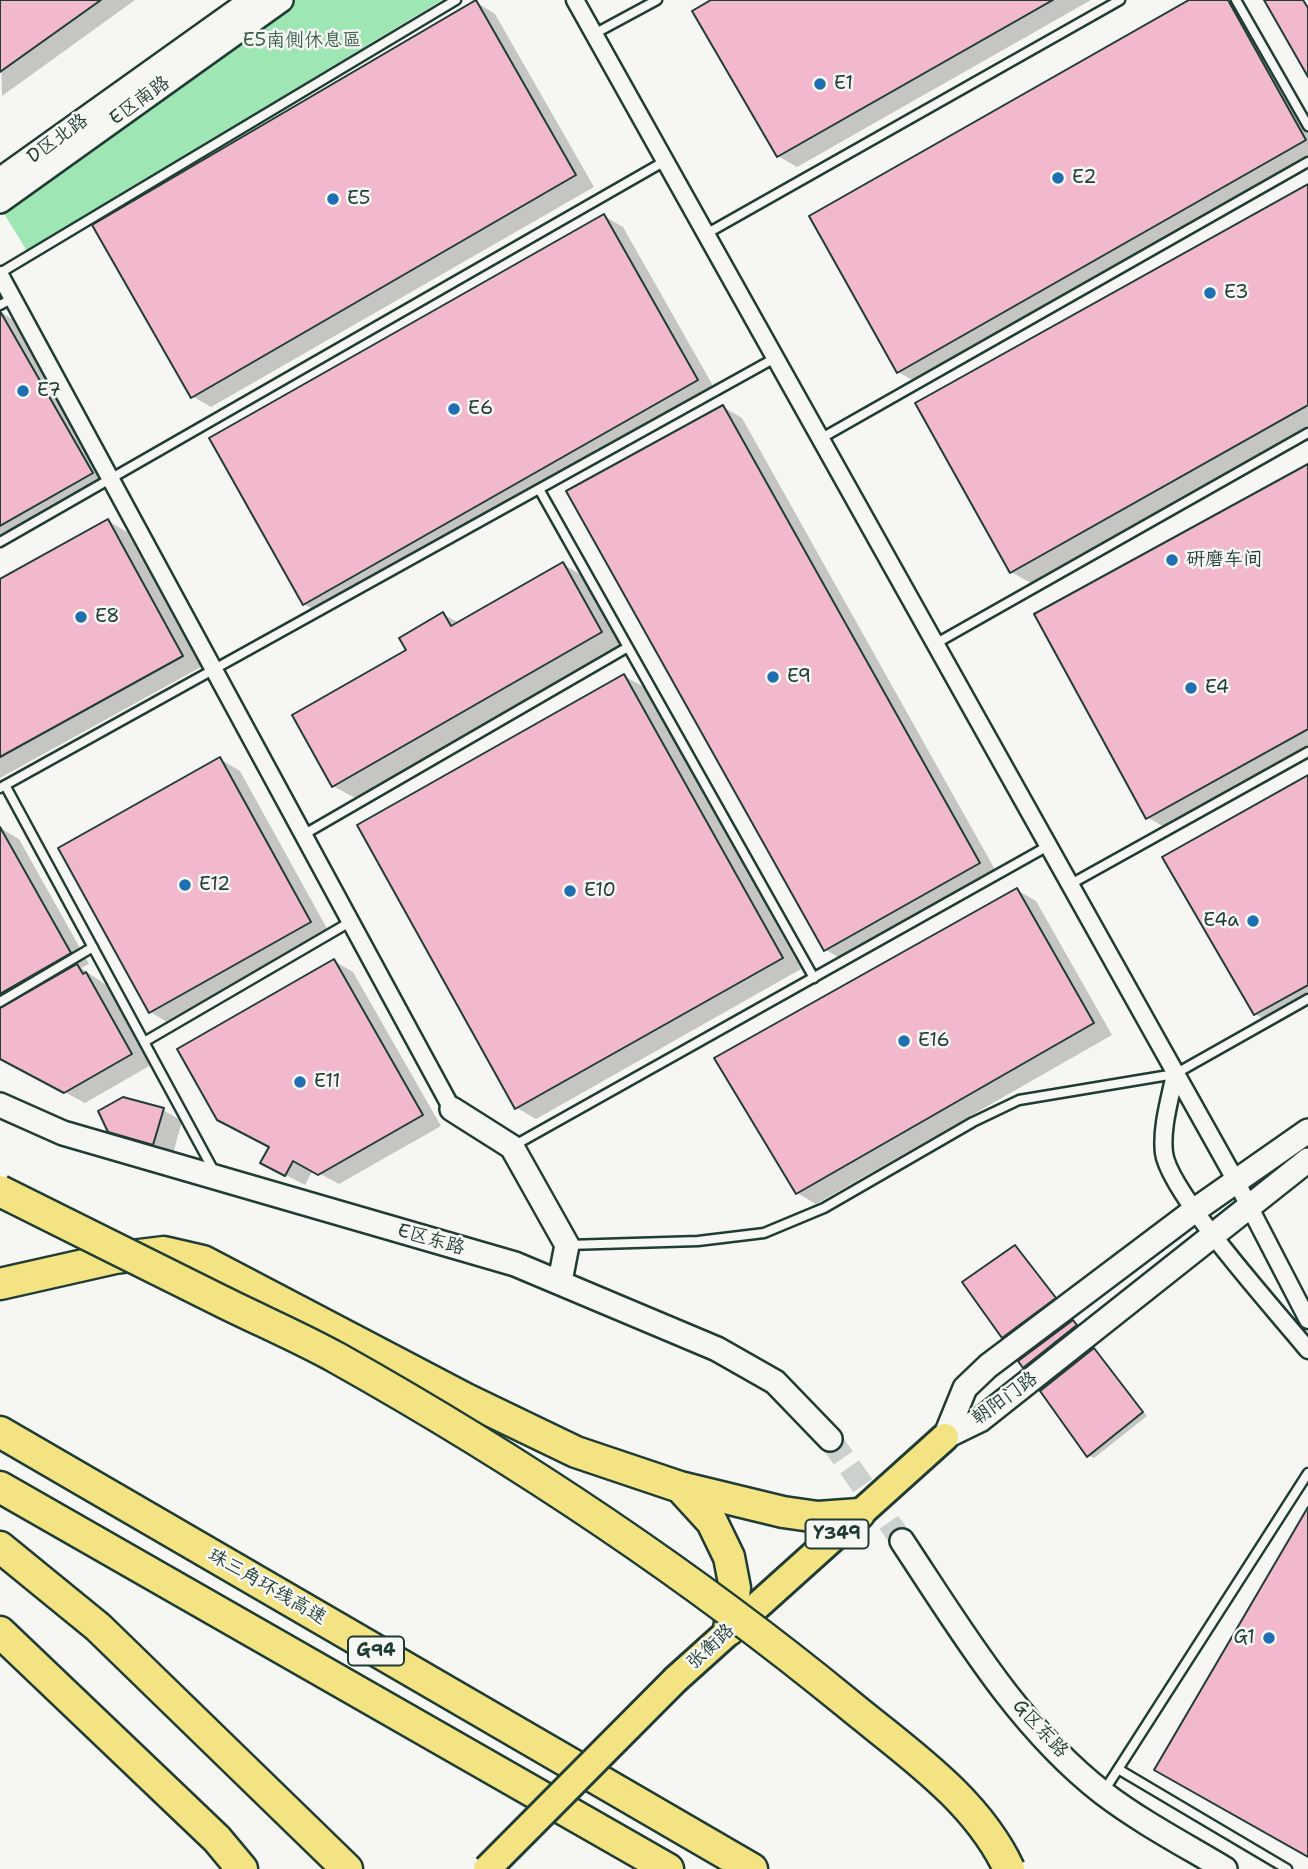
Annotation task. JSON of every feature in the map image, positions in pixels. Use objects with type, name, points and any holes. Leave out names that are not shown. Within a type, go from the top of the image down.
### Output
[{"type":"highway","points":[[0,1191],[334,1357],[494,1450],[639,1544],[789,1656],[929,1771],[969,1809],[1001,1851],[1009,1869]]},
{"type":"highway","points":[[0,1284],[115,1258],[164,1252],[203,1261],[466,1399],[576,1452],[680,1487],[783,1512],[818,1517],[859,1514]]},
{"type":"highway","name":"珠三角环线高速","points":[[0,1432],[752,1869]]},
{"type":"highway","name":"G94","points":[[0,1487],[668,1869]]},
{"type":"highway","points":[[680,1487],[712,1522],[729,1557],[735,1588],[729,1630]]},
{"type":"highway","points":[[0,1547],[98,1627],[347,1869]]},
{"type":"highway","points":[[0,1632],[217,1839],[242,1869]]},
{"type":"main road","name":"张衡路","points":[[487,1869],[677,1679],[945,1437]]},
{"type":"street","name":"D区北路","points":[[0,180],[252,0]]},
{"type":"street","name":"E区南路","points":[[0,201],[281,0]]},
{"type":"street","points":[[575,0],[1250,1206],[1308,1320]]},
{"type":"street","points":[[0,274],[6,302],[110,479],[452,1109],[512,1147],[567,1245],[560,1281]]},
{"type":"street","points":[[1175,1074],[1164,1133],[1164,1154],[1176,1183],[1308,1350]]},
{"type":"street","name":"E区东路","points":[[0,1105],[64,1133],[515,1264],[560,1281],[717,1349],[775,1382],[830,1438]]},
{"type":"street","name":"朝阳门路","points":[[945,1437],[965,1388],[988,1366],[1195,1210],[1308,1131]]},
{"type":"street","name":"朝阳门路","points":[[945,1437],[980,1420],[1308,1160]]},
{"type":"street","name":"G区东路","points":[[902,1541],[988,1671],[1056,1748],[1103,1793],[1225,1869]]},
{"type":"lane","points":[[0,274],[456,0]]},
{"type":"lane","points":[[594,34],[657,0]]},
{"type":"lane","points":[[706,234],[1120,0]]},
{"type":"lane","points":[[1236,0],[1308,125]]},
{"type":"lane","points":[[0,542],[665,161]]},
{"type":"lane","points":[[820,439],[1308,162]]},
{"type":"lane","points":[[218,1179],[93,947],[2,786],[775,358]]},
{"type":"lane","points":[[935,644],[1308,433]]},
{"type":"lane","points":[[539,489],[814,978]]},
{"type":"lane","points":[[303,835],[628,647]]},
{"type":"lane","points":[[1069,885],[1308,752]]},
{"type":"lane","points":[[512,1147],[1048,846]]},
{"type":"lane","points":[[144,1042],[350,922]]},
{"type":"lane","points":[[0,1002],[93,947]]},
{"type":"lane","points":[[567,1245],[698,1241],[764,1233],[824,1208],[972,1122],[1019,1100],[1175,1074],[1308,999]]},
{"type":"lane","points":[[1103,1793],[1308,1472]]},
{"type":"lane","points":[[1118,1769],[1287,1869]]},
{"type":"green space","name":"E5南側休息區","points":[[296,0],[442,0],[27,251],[0,207]]},
{"type":"building","points":[[0,0],[101,0],[0,72]]},
{"type":"building","name":"E5","points":[[476,0],[576,175],[191,398],[92,225]]},
{"type":"building","name":"E1","points":[[711,0],[1053,0],[777,157],[692,11]]},
{"type":"building","name":"E2","points":[[1189,0],[1228,0],[1306,140],[897,373],[809,216]]},
{"type":"building","points":[[1264,0],[1303,0],[1308,8],[1308,77]]},
{"type":"building","name":"E3","points":[[1308,184],[1308,405],[1010,573],[915,403]]},
{"type":"building","name":"E6","points":[[604,214],[698,380],[303,605],[209,438]]},
{"type":"building","name":"E7","points":[[0,311],[93,473],[0,526]]},
{"type":"building","name":"E9","points":[[723,405],[980,863],[824,951],[566,491]]},
{"type":"building","name":"E4","points":[[1308,464],[1308,729],[1146,819],[1034,614]]},
{"type":"building","name":"E8","points":[[108,519],[183,656],[0,757],[0,579]]},
{"type":"building","points":[[563,562],[602,632],[332,787],[292,715],[406,650],[399,638],[443,612],[451,626]]},
{"type":"building","name":"E10","points":[[624,674],[783,958],[515,1109],[357,825]]},
{"type":"building","name":"E12","points":[[220,757],[311,922],[149,1013],[58,848]]},
{"type":"building","name":"E4a","points":[[1308,775],[1308,985],[1254,1015],[1162,857]]},
{"type":"building","points":[[0,827],[71,953],[0,994]]},
{"type":"building","name":"E16","points":[[1017,888],[1094,1023],[796,1194],[714,1058]]},
{"type":"building","name":"E11","points":[[334,959],[423,1115],[318,1175],[293,1161],[285,1176],[260,1163],[269,1147],[217,1120],[177,1049]]},
{"type":"building","points":[[77,964],[83,974],[86,972],[132,1054],[64,1093],[0,1059],[0,1008]]},
{"type":"building","points":[[123,1097],[164,1108],[153,1145],[108,1132],[98,1111]]},
{"type":"building","points":[[1015,1245],[1056,1298],[1002,1338],[962,1282]]},
{"type":"building","points":[[1073,1320],[1077,1325],[1023,1368],[1018,1361]]},
{"type":"building","points":[[1094,1348],[1143,1412],[1087,1457],[1040,1391]]},
{"type":"building","name":"G1","points":[[1308,1507],[1308,1857],[1154,1770]]},
{"type":"tunnel","points":[[830,1439],[902,1541]]},
{"type":"place","name":"E1","points":[[820,84]]},
{"type":"place","name":"E2","points":[[1058,178]]},
{"type":"place","name":"E5","points":[[333,199]]},
{"type":"place","name":"E3","points":[[1210,293]]},
{"type":"place","name":"E7","points":[[23,391]]},
{"type":"place","name":"E6","points":[[454,409]]},
{"type":"place","name":"研磨车间","points":[[1172,560]]},
{"type":"place","name":"E8","points":[[81,617]]},
{"type":"place","name":"E9","points":[[773,677]]},
{"type":"place","name":"E4","points":[[1191,688]]},
{"type":"place","name":"E12","points":[[185,885]]},
{"type":"place","name":"E10","points":[[570,891]]},
{"type":"place","name":"E4a","points":[[1253,921]]},
{"type":"place","name":"E16","points":[[904,1041]]},
{"type":"place","name":"E11","points":[[300,1082]]},
{"type":"place","name":"G1","points":[[1269,1638]]}]
